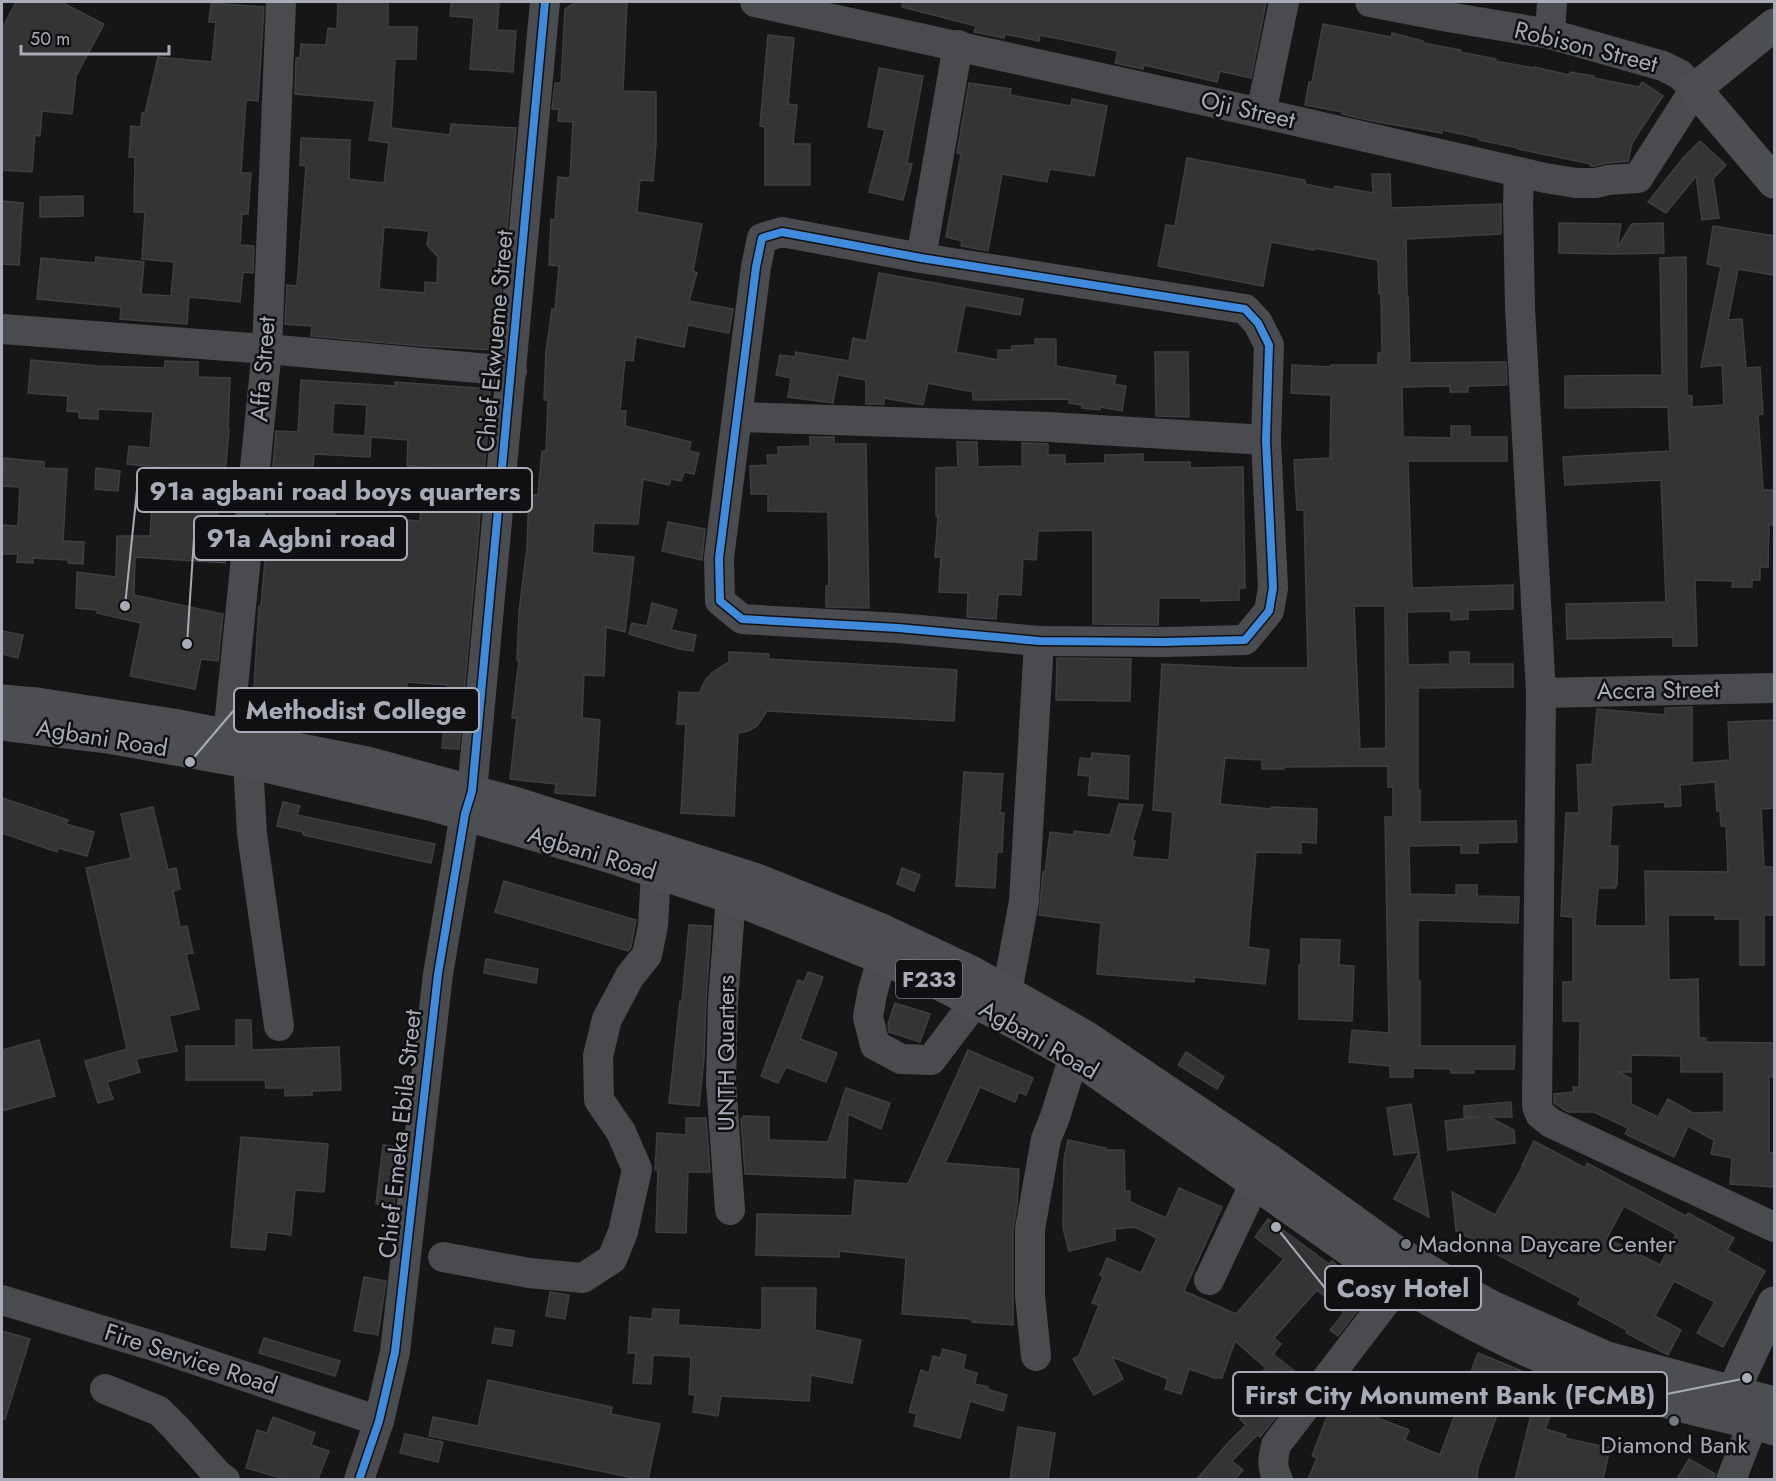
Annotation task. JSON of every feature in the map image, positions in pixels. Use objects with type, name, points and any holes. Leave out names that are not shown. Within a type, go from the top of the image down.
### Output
[{"type":"main road","points":[[1774,25],[1695,89],[1774,182]]},
{"type":"main road","name":"Agbani Road","points":[[2,701],[37,704],[161,723],[367,763],[656,872],[731,897],[882,958],[942,985],[1074,1056],[1400,1283],[1460,1318],[1532,1353],[1651,1398],[1751,1413]]},
{"type":"main road","name":"Agbani Road","points":[[2,724],[108,736],[468,802],[514,802],[757,880],[877,928],[973,974],[1084,1036],[1267,1159],[1396,1252],[1492,1307],[1607,1358],[1751,1413]]},
{"type":"main road","points":[[1751,1413],[1774,1303]]},
{"type":"street","name":"Affa Street","points":[[228,736],[267,349],[281,2]]},
{"type":"street","name":"Chief Ekwueme Street","points":[[468,802],[512,371],[545,2]]},
{"type":"street","name":"Oji Street","points":[[755,2],[868,13],[958,45],[1545,178],[1576,183],[1638,178],[1695,89]]},
{"type":"street","points":[[1261,113],[1284,2]]},
{"type":"street","name":"Robison Street","points":[[1370,2],[1550,34],[1663,66],[1679,74],[1695,89]]},
{"type":"street","points":[[1550,34],[1552,2]]},
{"type":"street","points":[[921,258],[958,45]]},
{"type":"street","points":[[1519,172],[1521,308],[1541,693],[1537,1106],[1540,1114],[1551,1123],[1774,1227]]},
{"type":"street","points":[[782,232],[921,258],[1245,309],[1258,323],[1269,345],[1266,440],[1273,588],[1269,611],[1245,639],[1164,642],[1039,641],[898,628],[742,619],[720,601],[719,558],[756,267],[762,238],[782,232]]},
{"type":"street","points":[[2,329],[267,349],[512,371]]},
{"type":"street","points":[[737,417],[1049,427],[1266,440]]},
{"type":"street","points":[[1007,992],[1024,901],[1039,641]]},
{"type":"street","name":"Accra Street","points":[[1541,693],[1774,688]]},
{"type":"street","points":[[248,762],[252,834],[279,1026]]},
{"type":"street","name":"Chief Emeka Ebila Street","points":[[359,1479],[379,1421],[395,1352],[438,974],[468,802]]},
{"type":"street","points":[[443,1257],[529,1273],[583,1278],[612,1259],[623,1232],[637,1169],[621,1132],[599,1100],[598,1056],[607,1019],[630,976],[647,955],[653,926],[656,872]]},
{"type":"street","name":"UNTH Quarters","points":[[730,1210],[721,1082],[723,1001],[731,897]]},
{"type":"street","points":[[882,958],[868,1017],[875,1046],[901,1059],[931,1060],[975,1002]]},
{"type":"street","points":[[1036,1356],[1030,1296],[1030,1229],[1046,1139],[1074,1056]]},
{"type":"street","points":[[1209,1280],[1255,1183]]},
{"type":"street","points":[[1278,1479],[1273,1470],[1276,1445],[1400,1283]]},
{"type":"street","name":"Fire Service Road","points":[[2,1300],[160,1348],[379,1421]]},
{"type":"street","points":[[105,1389],[159,1411],[218,1475],[225,1479]]},
{"type":"street","points":[[1731,1479],[1751,1413]]},
{"type":"building","points":[[16,2],[61,2],[104,24],[76,76],[72,114],[42,111],[40,136],[35,135],[32,172],[2,170],[2,29]]},
{"type":"building","points":[[338,2],[388,2],[388,27],[417,27],[416,59],[395,59],[391,128],[450,135],[451,124],[516,128],[495,350],[311,336],[312,326],[285,324],[287,285],[297,286],[306,166],[300,165],[301,138],[350,140],[349,179],[384,183],[389,143],[369,140],[375,101],[295,94],[296,58],[300,58],[301,44],[326,45],[328,28],[337,29]],"holes":[[[384,227],[429,231],[427,245],[438,257],[437,283],[425,282],[425,293],[379,289]]]},
{"type":"building","points":[[451,2],[499,2],[497,30],[516,31],[513,72],[470,69],[474,18],[450,16]]},
{"type":"building","points":[[576,2],[627,2],[623,91],[656,92],[653,181],[640,180],[637,212],[702,224],[693,271],[697,273],[689,301],[733,309],[729,333],[688,325],[684,347],[636,337],[633,361],[625,360],[620,411],[626,411],[625,426],[691,442],[689,451],[699,453],[694,474],[684,472],[681,481],[671,479],[669,485],[643,479],[638,524],[594,523],[592,553],[634,557],[625,632],[606,627],[604,676],[584,675],[582,718],[600,720],[595,796],[555,793],[556,784],[510,779],[517,718],[512,718],[519,660],[517,660],[519,612],[527,547],[529,495],[538,495],[542,451],[546,451],[548,400],[544,400],[546,352],[552,309],[555,310],[559,266],[549,265],[551,219],[555,220],[558,177],[570,178],[573,122],[558,121],[559,109],[552,109],[555,83],[561,83],[565,9]]},
{"type":"building","points":[[903,2],[1266,3],[1251,78],[1220,71],[1217,82],[1144,65],[1143,69],[1115,63],[1118,51],[1070,41],[1040,35],[1039,41],[1005,34],[1004,38],[974,32],[976,26],[902,7]]},
{"type":"building","points":[[211,3],[264,7],[258,101],[246,100],[241,173],[251,173],[248,214],[242,214],[240,245],[254,246],[253,273],[243,272],[240,302],[189,297],[187,324],[120,319],[121,307],[37,299],[41,258],[95,263],[96,257],[144,262],[141,294],[171,296],[174,262],[142,259],[145,212],[134,212],[135,157],[129,157],[131,126],[141,127],[142,113],[145,113],[158,57],[212,62],[216,22],[209,22]]},
{"type":"building","points":[[1323,24],[1391,37],[1392,33],[1423,41],[1423,43],[1496,59],[1495,61],[1569,75],[1570,72],[1594,76],[1594,78],[1639,87],[1642,82],[1663,96],[1632,143],[1628,161],[1594,166],[1442,130],[1442,133],[1372,121],[1305,105],[1309,82],[1312,82]]},
{"type":"building","points":[[768,35],[794,38],[788,104],[797,105],[793,144],[810,144],[810,185],[765,185],[765,127],[760,126]]},
{"type":"building","points":[[879,68],[923,76],[907,163],[912,164],[903,200],[869,192],[885,130],[868,127]]},
{"type":"building","points":[[969,83],[1011,89],[1010,95],[1071,106],[1072,99],[1107,106],[1094,176],[1050,169],[1047,182],[1002,174],[988,251],[961,246],[962,241],[946,237],[961,154],[957,153]]},
{"type":"building","points":[[1700,141],[1726,165],[1713,179],[1719,218],[1702,220],[1696,176],[1666,213],[1648,202],[1683,158]]},
{"type":"building","points":[[1187,158],[1305,180],[1305,184],[1334,190],[1335,186],[1373,193],[1372,174],[1390,174],[1391,208],[1501,204],[1501,234],[1406,239],[1407,297],[1410,363],[1506,362],[1507,385],[1468,386],[1468,392],[1450,392],[1450,386],[1402,387],[1403,437],[1451,438],[1451,426],[1470,426],[1470,437],[1507,437],[1507,461],[1408,461],[1412,588],[1513,585],[1513,609],[1468,610],[1468,619],[1451,620],[1451,611],[1407,612],[1408,665],[1450,664],[1450,652],[1469,652],[1469,664],[1513,664],[1513,687],[1418,688],[1418,790],[1420,790],[1420,822],[1516,821],[1517,842],[1478,843],[1478,853],[1461,853],[1461,845],[1409,846],[1410,894],[1456,895],[1456,885],[1477,885],[1477,896],[1519,897],[1518,923],[1418,920],[1420,1046],[1515,1046],[1514,1069],[1474,1069],[1474,1073],[1451,1073],[1451,1069],[1413,1068],[1413,1077],[1390,1077],[1390,1066],[1349,1062],[1352,1030],[1389,1033],[1385,817],[1393,817],[1393,787],[1388,787],[1388,766],[1262,769],[1262,760],[1225,758],[1220,804],[1271,809],[1271,807],[1317,809],[1316,843],[1301,842],[1301,853],[1256,852],[1248,947],[1269,950],[1265,984],[1194,977],[1194,982],[1097,974],[1101,923],[1039,915],[1050,832],[1074,835],[1074,831],[1110,835],[1119,804],[1143,805],[1132,841],[1135,841],[1132,857],[1169,860],[1173,812],[1153,810],[1162,664],[1241,668],[1308,668],[1304,510],[1297,510],[1294,460],[1330,458],[1331,395],[1291,393],[1292,365],[1331,367],[1331,365],[1378,365],[1378,353],[1382,353],[1378,260],[1271,242],[1263,286],[1158,266],[1166,225],[1175,226]],"holes":[[[1354,606],[1385,606],[1386,748],[1360,749]]]},
{"type":"building","points":[[83,196],[83,216],[40,217],[40,197]]},
{"type":"building","points":[[2,201],[23,203],[19,265],[2,264]]},
{"type":"building","points":[[1559,223],[1621,224],[1617,248],[1632,224],[1663,223],[1664,253],[1559,253]]},
{"type":"building","points":[[1713,226],[1774,236],[1774,275],[1738,269],[1728,320],[1742,319],[1746,368],[1760,367],[1763,414],[1758,415],[1763,490],[1774,490],[1774,525],[1769,525],[1768,567],[1760,567],[1760,580],[1752,580],[1752,587],[1732,587],[1733,581],[1695,580],[1697,646],[1673,646],[1673,637],[1567,639],[1566,604],[1666,602],[1661,480],[1565,485],[1563,457],[1670,451],[1668,407],[1565,408],[1565,376],[1662,375],[1660,258],[1686,257],[1687,395],[1692,396],[1692,407],[1724,405],[1722,365],[1701,367],[1721,267],[1707,264]]},
{"type":"building","points":[[879,273],[1023,299],[1020,315],[965,305],[956,352],[998,360],[998,350],[1012,350],[1012,346],[1035,345],[1035,339],[1056,339],[1056,366],[1116,376],[1114,384],[1126,386],[1122,411],[1100,407],[1100,410],[1082,408],[1082,405],[1069,403],[1069,399],[973,400],[973,392],[928,383],[923,405],[884,398],[884,404],[866,404],[866,380],[838,375],[833,403],[788,397],[791,378],[776,375],[780,355],[795,357],[796,352],[849,361],[853,338],[866,341]]},
{"type":"building","points":[[1155,352],[1188,352],[1189,417],[1156,416]]},
{"type":"building","points":[[31,360],[98,366],[164,368],[165,361],[198,362],[198,377],[230,378],[229,430],[225,474],[220,474],[216,534],[227,535],[225,563],[135,557],[134,595],[223,614],[218,661],[201,659],[195,689],[130,676],[141,623],[97,613],[98,610],[76,608],[77,572],[116,577],[117,536],[150,536],[152,503],[176,504],[178,469],[127,464],[129,446],[150,448],[153,412],[98,409],[98,419],[79,418],[79,412],[67,411],[68,396],[28,393]]},
{"type":"building","points":[[301,380],[395,386],[395,382],[490,389],[459,749],[442,748],[448,685],[407,682],[406,699],[380,697],[378,726],[252,718],[259,606],[261,606],[276,431],[298,432]],"holes":[[[334,403],[367,405],[365,436],[332,434]],[[371,437],[408,440],[407,466],[426,467],[426,497],[422,497],[420,521],[406,520],[406,528],[334,523],[337,491],[311,488],[314,454],[370,457]]]},
{"type":"building","points":[[810,437],[834,437],[834,444],[866,444],[869,608],[826,607],[826,586],[829,586],[828,512],[768,511],[768,494],[751,494],[750,466],[768,465],[767,455],[778,455],[778,447],[810,446]]},
{"type":"building","points":[[957,442],[977,442],[978,467],[1022,466],[1022,443],[1048,444],[1048,455],[1065,455],[1065,464],[1105,463],[1105,455],[1143,454],[1143,462],[1190,462],[1190,468],[1243,467],[1245,588],[1239,588],[1239,600],[1201,601],[1201,598],[1159,598],[1158,625],[1093,624],[1093,530],[1038,531],[1036,560],[1023,559],[1021,595],[998,594],[996,619],[967,617],[968,593],[939,592],[941,557],[935,557],[938,516],[936,516],[936,468],[958,467]]},
{"type":"building","points":[[4,458],[44,462],[44,468],[67,469],[63,541],[84,542],[83,564],[68,563],[68,560],[33,558],[33,563],[17,562],[18,554],[2,554],[2,525],[18,526],[20,487],[2,486]]},
{"type":"building","points":[[96,468],[120,471],[118,491],[95,489]]},
{"type":"building","points":[[668,522],[705,529],[702,560],[662,551]]},
{"type":"building","points":[[652,603],[677,610],[671,630],[696,635],[693,651],[629,634],[632,623],[647,626]]},
{"type":"building","points":[[2,631],[23,635],[18,658],[2,654]]},
{"type":"building","points":[[729,652],[769,654],[768,659],[957,670],[954,721],[767,711],[757,726],[738,733],[734,816],[681,813],[686,724],[677,724],[679,692],[699,693],[706,679],[729,662]]},
{"type":"building","points":[[1057,658],[1131,659],[1130,701],[1056,700]]},
{"type":"building","points":[[1692,707],[1692,763],[1730,760],[1728,722],[1774,720],[1774,808],[1761,809],[1764,867],[1774,867],[1774,915],[1764,915],[1764,965],[1740,965],[1740,919],[1715,919],[1715,915],[1668,915],[1669,980],[1698,979],[1699,1038],[1706,1038],[1706,1042],[1774,1043],[1774,1077],[1769,1077],[1769,1152],[1774,1153],[1774,1187],[1730,1184],[1732,1158],[1711,1154],[1714,1140],[1688,1126],[1674,1157],[1625,1134],[1628,1128],[1594,1112],[1568,1112],[1554,1103],[1554,1094],[1574,1092],[1573,1087],[1579,1087],[1580,1021],[1563,1021],[1563,982],[1573,982],[1573,917],[1561,916],[1566,813],[1579,813],[1577,765],[1592,764],[1597,709],[1665,715],[1665,708]],"holes":[[[1715,782],[1717,811],[1720,811],[1721,826],[1726,826],[1728,872],[1645,871],[1646,926],[1595,926],[1598,888],[1616,888],[1615,885],[1617,885],[1618,846],[1610,846],[1612,805],[1665,802],[1665,807],[1681,806],[1680,785]],[[1631,1055],[1681,1056],[1681,1072],[1724,1072],[1724,1112],[1693,1113],[1668,1099],[1658,1117],[1631,1104],[1631,1079],[1619,1072],[1631,1072]]]},
{"type":"building","points":[[1092,753],[1129,756],[1128,799],[1088,795],[1090,776],[1078,775],[1080,758],[1091,759]]},
{"type":"building","points":[[964,772],[1003,774],[1000,813],[1004,813],[1002,852],[997,852],[995,888],[956,886]]},
{"type":"building","points":[[2,798],[68,820],[66,824],[94,832],[87,856],[58,848],[57,852],[2,833]]},
{"type":"building","points":[[283,802],[300,806],[297,815],[435,844],[431,863],[303,835],[303,832],[277,826]]},
{"type":"building","points":[[153,807],[168,870],[176,868],[180,889],[173,891],[180,927],[187,926],[193,953],[186,954],[199,1009],[169,1016],[177,1051],[136,1059],[140,1072],[107,1082],[113,1099],[98,1103],[85,1061],[127,1049],[86,868],[131,858],[121,814]]},
{"type":"building","points":[[902,868],[920,875],[914,891],[897,884]]},
{"type":"building","points":[[504,881],[636,920],[631,947],[628,951],[495,912]]},
{"type":"building","points":[[689,925],[711,926],[699,1106],[669,1103]]},
{"type":"building","points":[[1301,939],[1340,940],[1339,965],[1354,966],[1352,1021],[1299,1019]]},
{"type":"building","points":[[486,959],[538,969],[536,983],[484,973]]},
{"type":"building","points":[[808,972],[823,977],[800,1039],[837,1053],[826,1082],[786,1067],[778,1083],[761,1076],[798,980],[804,982]]},
{"type":"building","points":[[895,1003],[930,1014],[920,1042],[889,1032],[888,1024]]},
{"type":"building","points":[[236,1020],[251,1020],[252,1050],[339,1047],[341,1090],[312,1091],[312,1095],[285,1096],[285,1088],[266,1088],[265,1080],[186,1080],[186,1046],[236,1046]]},
{"type":"building","points":[[39,1040],[55,1096],[2,1111],[2,1050]]},
{"type":"building","points":[[968,1050],[1033,1078],[1026,1095],[1019,1092],[1015,1102],[980,1087],[945,1163],[1019,1169],[1013,1229],[1013,1325],[972,1322],[972,1319],[902,1314],[906,1258],[839,1251],[839,1257],[756,1255],[757,1214],[852,1216],[855,1180],[908,1184]]},
{"type":"building","points":[[1186,1052],[1224,1077],[1217,1089],[1178,1065]]},
{"type":"building","points":[[846,1088],[890,1103],[881,1129],[848,1114],[845,1178],[745,1174],[741,1119],[743,1116],[769,1117],[769,1140],[828,1142]]},
{"type":"building","points":[[1511,1102],[1512,1117],[1489,1117],[1514,1130],[1515,1143],[1448,1150],[1445,1121],[1480,1117],[1464,1117],[1464,1106]]},
{"type":"building","points":[[1411,1104],[1419,1152],[1394,1155],[1387,1108]]},
{"type":"building","points":[[686,1118],[706,1118],[710,1172],[688,1172],[686,1233],[656,1232],[657,1133],[686,1135]]},
{"type":"building","points":[[241,1137],[328,1144],[324,1192],[295,1190],[291,1235],[267,1232],[265,1250],[231,1247]]},
{"type":"building","points":[[1068,1140],[1106,1148],[1106,1150],[1124,1150],[1125,1191],[1130,1191],[1130,1202],[1166,1218],[1179,1188],[1222,1207],[1184,1291],[1236,1314],[1284,1259],[1255,1237],[1268,1219],[1329,1264],[1332,1261],[1347,1274],[1342,1280],[1367,1298],[1338,1336],[1330,1330],[1344,1313],[1317,1290],[1274,1338],[1281,1344],[1273,1354],[1297,1373],[1279,1394],[1288,1402],[1260,1437],[1257,1435],[1232,1461],[1243,1470],[1235,1479],[1197,1479],[1246,1425],[1240,1419],[1262,1395],[1251,1384],[1266,1368],[1235,1341],[1222,1378],[1215,1378],[1189,1369],[1181,1394],[1165,1389],[1168,1379],[1112,1357],[1123,1379],[1094,1395],[1073,1359],[1079,1356],[1099,1305],[1092,1303],[1103,1277],[1100,1275],[1107,1258],[1141,1273],[1157,1238],[1135,1227],[1115,1229],[1115,1240],[1069,1251],[1063,1228],[1064,1159]]},
{"type":"building","points":[[1534,1141],[1585,1168],[1587,1163],[1686,1216],[1688,1213],[1734,1238],[1727,1250],[1765,1271],[1723,1347],[1697,1333],[1715,1302],[1674,1281],[1655,1316],[1681,1330],[1668,1355],[1578,1304],[1581,1298],[1456,1231],[1452,1192],[1495,1215],[1524,1164],[1522,1165]],"holes":[[[1624,1206],[1676,1234],[1660,1265],[1607,1238]]]},
{"type":"building","points":[[383,1145],[400,1147],[394,1205],[376,1204]]},
{"type":"building","points":[[1419,1153],[1429,1217],[1394,1199]]},
{"type":"building","points":[[364,1277],[386,1281],[378,1335],[354,1331]]},
{"type":"building","points":[[762,1288],[816,1288],[815,1330],[861,1340],[852,1383],[811,1375],[809,1401],[721,1396],[718,1416],[693,1412],[695,1395],[689,1394],[691,1357],[653,1355],[651,1384],[633,1383],[636,1353],[628,1353],[630,1317],[652,1319],[653,1309],[679,1310],[678,1325],[762,1330]]},
{"type":"building","points":[[550,1292],[569,1295],[565,1319],[546,1316]]},
{"type":"building","points":[[495,1328],[514,1331],[512,1346],[492,1343]]},
{"type":"building","points":[[2,1331],[30,1339],[5,1419],[2,1419]]},
{"type":"building","points":[[264,1338],[340,1361],[335,1376],[259,1353]]},
{"type":"building","points":[[943,1349],[966,1355],[963,1369],[977,1373],[975,1384],[1007,1395],[1003,1411],[970,1401],[960,1438],[914,1426],[917,1414],[909,1412],[921,1370],[929,1373],[933,1356],[940,1358]]},
{"type":"building","points":[[1478,1353],[1527,1373],[1520,1389],[1508,1384],[1478,1468],[1477,1479],[1308,1479],[1317,1458],[1312,1456],[1333,1401],[1409,1430],[1405,1440],[1440,1455]]},
{"type":"building","points":[[488,1380],[612,1407],[611,1414],[660,1424],[648,1479],[429,1436],[433,1417],[478,1426]]},
{"type":"building","points":[[1543,1384],[1560,1390],[1545,1429],[1566,1435],[1565,1438],[1610,1448],[1603,1479],[1515,1479],[1531,1415]]},
{"type":"building","points":[[273,1417],[315,1433],[311,1445],[329,1451],[318,1479],[284,1479],[246,1468],[257,1430],[267,1433]]},
{"type":"building","points":[[1018,1427],[1055,1433],[1048,1479],[1010,1479]]},
{"type":"building","points":[[405,1434],[443,1442],[438,1462],[400,1453]]},
{"type":"building","points":[[1689,1459],[1715,1474],[1714,1479],[1677,1479]]},
{"type":"cycle path","points":[[359,1480],[379,1421],[395,1352],[438,974],[465,814],[472,791],[545,2]]},
{"type":"cycle path","points":[[782,232],[921,258],[1245,309],[1258,323],[1269,345],[1266,440],[1273,588],[1269,611],[1245,640],[1039,641],[898,628],[742,619],[720,601],[719,558],[756,267],[762,238],[782,232]]},
{"type":"place","name":"91a agbani road boys quarters","points":[[125,606]]},
{"type":"place","name":"91a Agbni road","points":[[187,644]]},
{"type":"place","name":"Methodist College","points":[[190,762]]},
{"type":"place","name":"Cosy Hotel","points":[[1276,1227]]},
{"type":"place","name":"Madonna Daycare Center","points":[[1406,1244]]},
{"type":"place","name":"First City Monument Bank (FCMB)","points":[[1747,1378]]},
{"type":"place","name":"Diamond Bank","points":[[1674,1421]]}]
